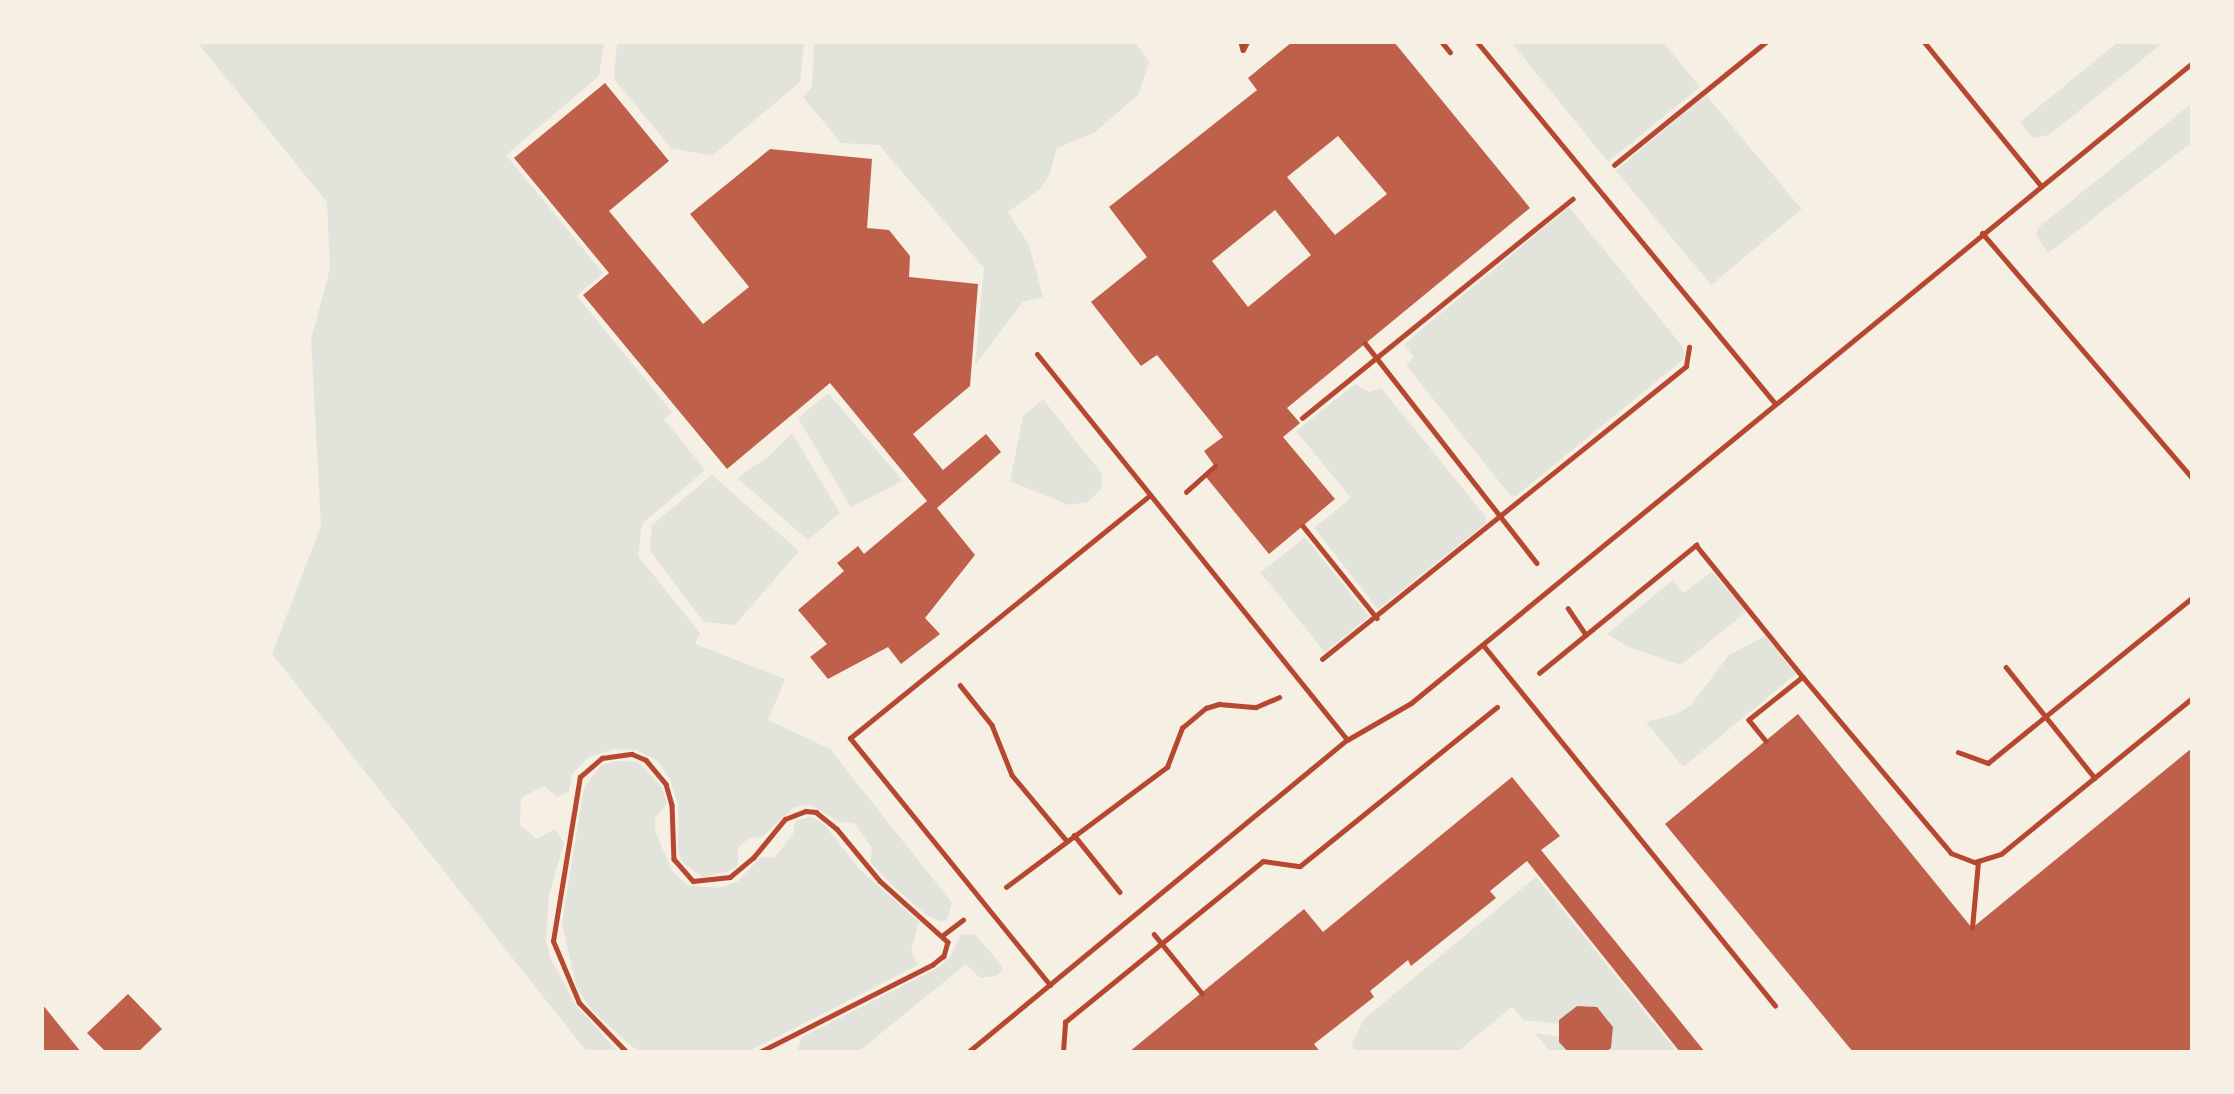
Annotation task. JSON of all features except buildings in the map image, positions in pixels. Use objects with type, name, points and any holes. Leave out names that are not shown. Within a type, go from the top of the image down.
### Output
[{"type":"lane","points":[[1477,42],[1775,404]]},
{"type":"lane","points":[[1924,42],[2040,186]]},
{"type":"lane","points":[[968,1052],[1347,740],[1411,703],[1483,645],[2192,63]]},
{"type":"lane","points":[[1982,233],[2192,478]]},
{"type":"lane","points":[[1037,354],[1347,740]]},
{"type":"lane","points":[[1050,985],[850,738],[1150,495]]},
{"type":"lane","points":[[1483,645],[1775,1006]]},
{"type":"path","points":[[1241,42],[1243,50],[1247,42]]},
{"type":"path","points":[[1442,42],[1459,63]]},
{"type":"path","points":[[1302,418],[1766,42]]},
{"type":"path","points":[[1562,190],[1579,211]]},
{"type":"path","points":[[1366,343],[1504,515],[1586,635]]},
{"type":"path","points":[[943,935],[1167,767],[1182,728],[1206,708],[1219,704],[1268,705],[1324,662],[1686,366],[1691,352],[1687,344]]},
{"type":"path","points":[[1193,502],[1185,491],[1215,466]]},
{"type":"path","points":[[1303,526],[1377,618]]},
{"type":"path","points":[[1958,752],[1987,763],[2192,598]]},
{"type":"path","points":[[1315,651],[1324,662]]},
{"type":"path","points":[[944,663],[992,724],[1012,775],[1066,841]]},
{"type":"path","points":[[2006,667],[2095,778]]},
{"type":"path","points":[[1803,677],[1951,853],[1963,861],[1978,862],[2001,854],[2192,698]]},
{"type":"path","points":[[626,1052],[579,1003],[553,941],[575,790],[580,777],[602,758],[632,754],[658,771],[672,805],[674,859],[693,881],[730,877],[753,858],[785,819],[806,811],[816,813],[837,829],[880,881],[943,935],[947,949],[933,965],[761,1052]]},
{"type":"path","points":[[1972,928],[1978,862]]},
{"type":"path","points":[[1063,1052],[1065,1022],[1162,944]]},
{"type":"shaded area","points":[[197,42],[604,42],[599,76],[506,155],[603,273],[577,296],[672,412],[664,419],[705,470],[642,524],[638,556],[700,633],[695,644],[785,679],[768,720],[830,749],[952,903],[947,919],[941,922],[925,914],[892,885],[870,862],[872,848],[854,823],[840,822],[810,805],[794,807],[762,837],[749,838],[738,848],[738,865],[729,871],[703,877],[683,863],[678,852],[678,805],[670,779],[657,760],[636,750],[614,749],[589,757],[572,774],[569,792],[557,797],[544,786],[521,798],[520,825],[537,839],[555,829],[564,843],[549,896],[546,940],[550,957],[575,1004],[618,1052],[587,1052],[272,654],[321,526],[311,339],[330,269],[327,202]]},
{"type":"shaded area","points":[[617,42],[803,42],[800,82],[712,156],[671,148],[614,79]]},
{"type":"shaded area","points":[[814,42],[1135,42],[1149,61],[1139,94],[1094,133],[1057,148],[1049,176],[1040,189],[1008,212],[1029,245],[1043,297],[1023,302],[975,365],[984,268],[879,145],[841,143],[803,97],[812,87]]},
{"type":"shaded area","points":[[1511,42],[1663,42],[1700,87],[1608,162]]},
{"type":"shaded area","points":[[2118,42],[2164,42],[2049,135],[2033,138],[2020,122]]},
{"type":"shaded area","points":[[1706,95],[1802,209],[1711,285],[1616,171]]},
{"type":"shaded area","points":[[2192,103],[2192,142],[2048,253],[2036,235],[2039,227]]},
{"type":"shaded area","points":[[1569,207],[1683,347],[1685,358],[1516,496],[1510,495],[1406,365],[1414,357],[1404,344]]},
{"type":"shaded area","points":[[1355,384],[1369,392],[1381,388],[1486,517],[1486,523],[1378,609],[1314,528],[1351,498],[1296,431]]},
{"type":"shaded area","points":[[828,393],[903,481],[851,507],[798,418]]},
{"type":"shaded area","points":[[1043,399],[1102,474],[1101,489],[1088,502],[1069,505],[1010,481],[1023,416]]},
{"type":"shaded area","points":[[792,433],[840,513],[808,540],[737,478],[769,456]]},
{"type":"shaded area","points":[[712,475],[799,551],[735,625],[704,622],[650,551],[652,525]]},
{"type":"shaded area","points":[[1305,537],[1369,616],[1325,652],[1261,573]]},
{"type":"shaded area","points":[[1712,572],[1746,612],[1681,665],[1628,647],[1607,634],[1673,580],[1683,593]]},
{"type":"shaded area","points":[[1765,636],[1796,674],[1683,767],[1646,722],[1677,714],[1691,705],[1729,655]]},
{"type":"shaded area","points":[[616,761],[638,762],[662,787],[667,803],[655,818],[655,831],[672,871],[687,885],[719,888],[738,881],[761,857],[774,858],[793,834],[795,821],[811,817],[823,823],[859,869],[919,922],[911,951],[918,965],[748,1052],[641,1052],[631,1046],[591,1009],[576,986],[562,922],[584,788],[600,766]]},
{"type":"shaded area","points":[[1536,877],[1677,1052],[1606,1052],[1611,1048],[1613,1027],[1597,1007],[1578,1006],[1559,1024],[1524,1020],[1512,1007],[1457,1052],[1356,1052],[1351,1045],[1364,1019]]},
{"type":"shaded area","points":[[961,934],[975,935],[1001,964],[1003,970],[996,976],[980,978],[966,964],[858,1052],[797,1052],[802,1037],[936,969],[950,957]]},
{"type":"shaded area","points":[[1535,1033],[1559,1037],[1568,1052],[1550,1052]]}]
